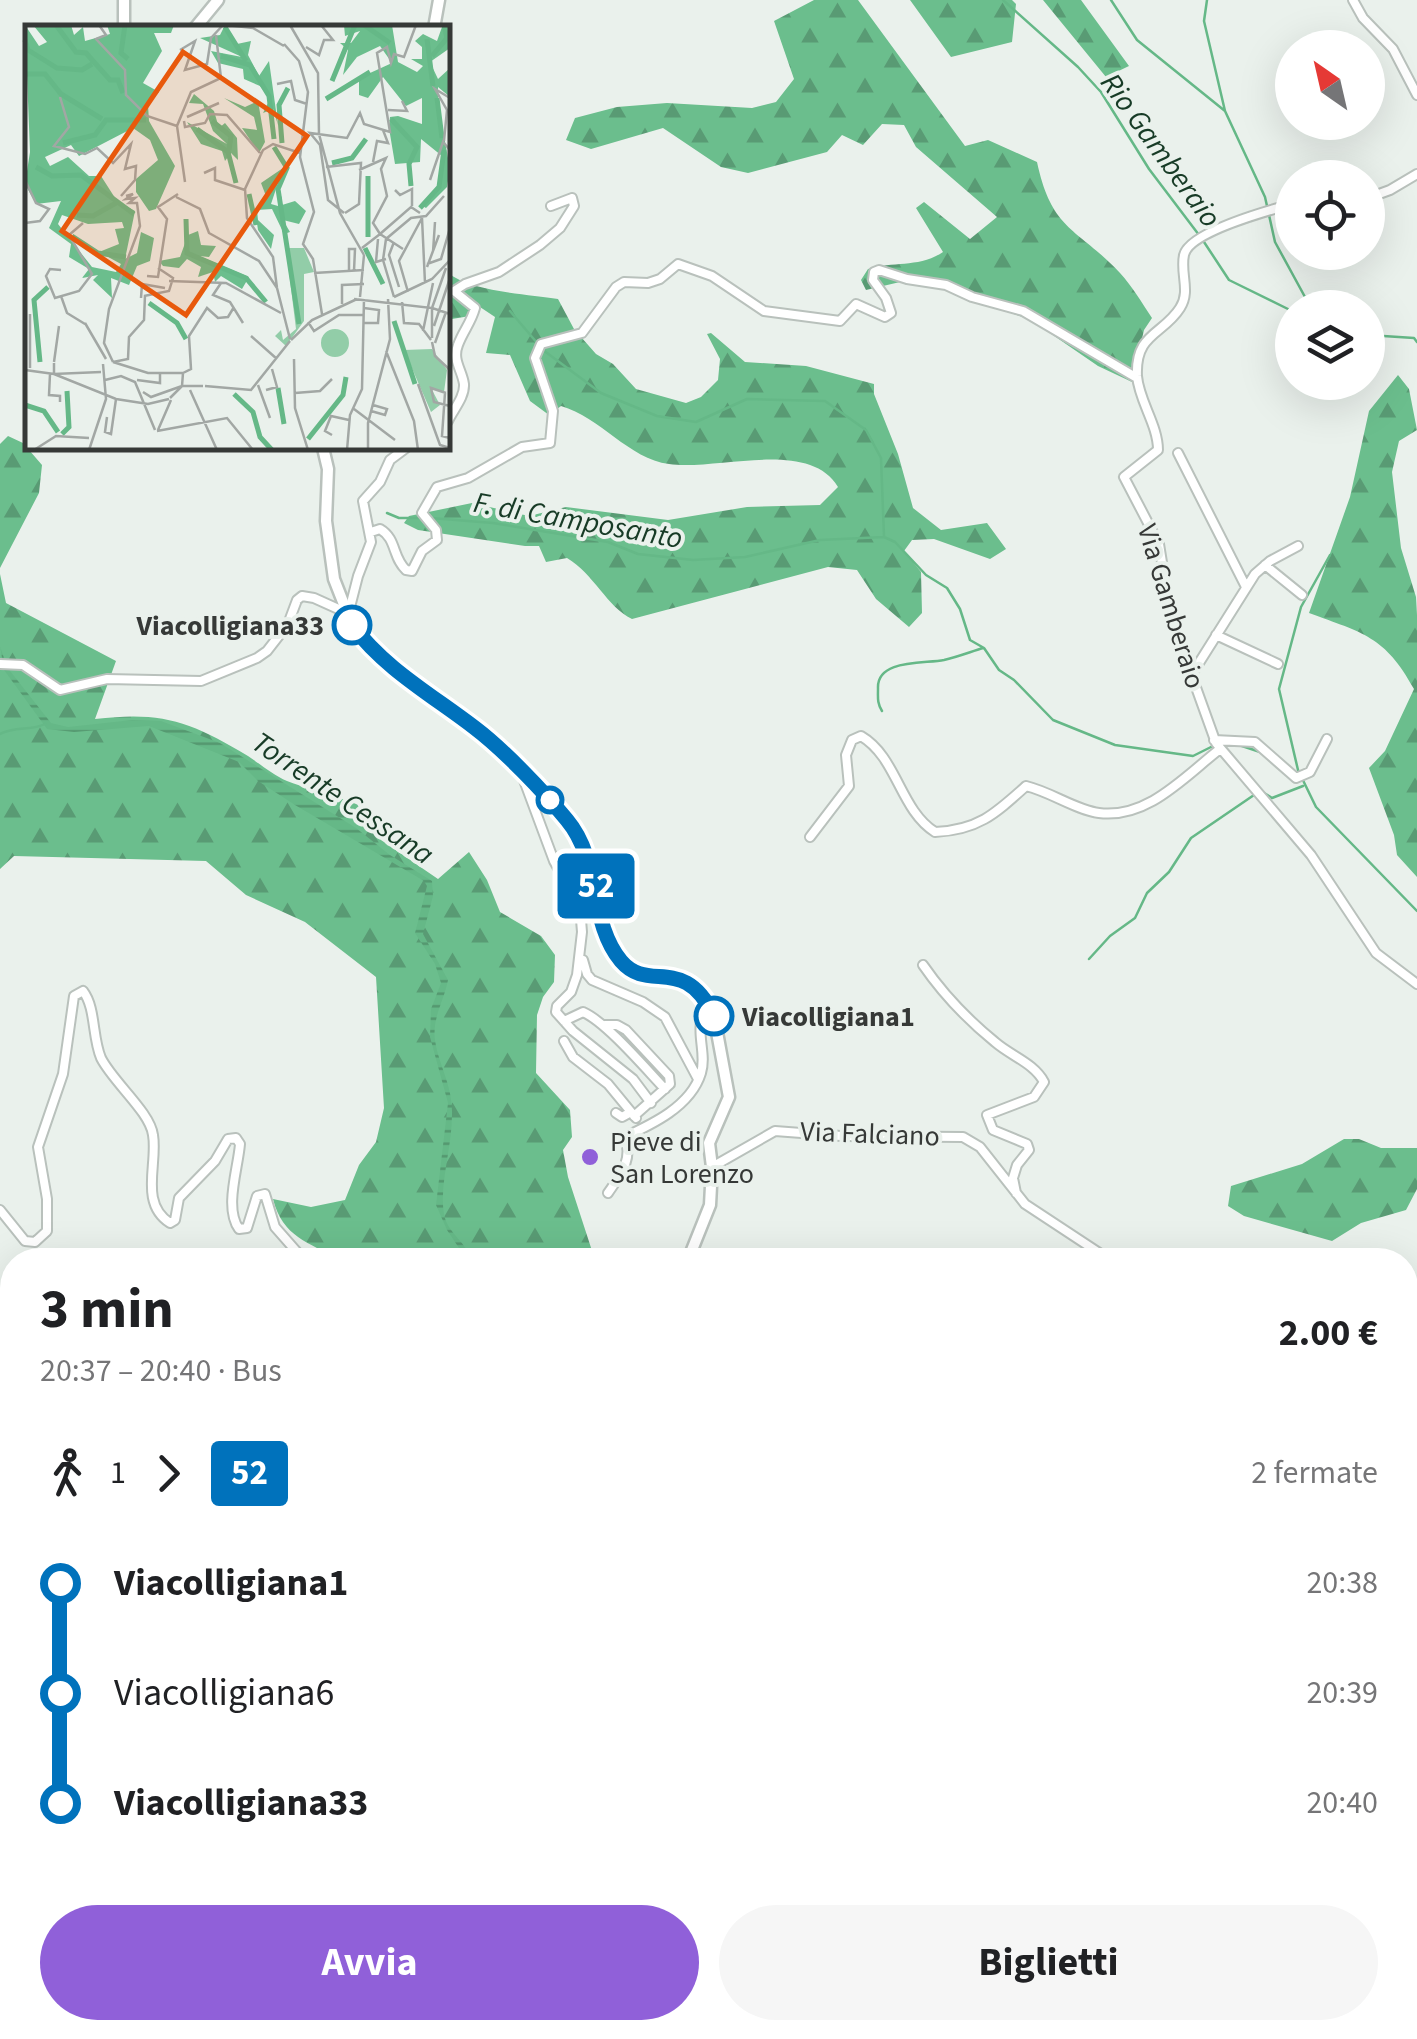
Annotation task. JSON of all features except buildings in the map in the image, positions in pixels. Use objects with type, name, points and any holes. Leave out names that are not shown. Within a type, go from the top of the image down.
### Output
[{"type":"street","points":[[198,25],[218,0]]},
{"type":"street","points":[[435,25],[439,0]]},
{"type":"street","points":[[1352,0],[1393,49],[1417,95]]},
{"type":"street","points":[[1385,192],[1417,174]]},
{"type":"street","points":[[450,417],[464,385],[457,366],[458,346],[475,308],[454,291],[512,265],[554,234],[574,206],[572,198],[552,206]]},
{"type":"street","points":[[372,532],[376,529],[387,534],[396,560],[412,571],[422,551],[438,540],[436,530],[422,513],[436,487],[468,478],[522,446],[550,443],[554,411],[535,358],[540,344],[582,333],[624,282],[660,279],[678,264],[712,276],[764,312],[840,321],[856,304],[884,317],[891,313],[873,280],[874,272],[879,270],[946,285],[972,297],[1023,311],[1137,378],[1145,340],[1172,319],[1185,299],[1184,253],[1189,246],[1212,232],[1275,210]]},
{"type":"street","name":"Via Gamberaio","points":[[1137,378],[1158,450],[1124,477],[1157,538],[1171,618],[1214,740],[1320,866],[1376,953],[1417,984]]},
{"type":"street","points":[[323,450],[328,469],[326,521],[334,579],[346,615]]},
{"type":"street","points":[[346,615],[369,552],[372,532],[363,500],[380,482],[390,460],[403,450]]},
{"type":"street","points":[[1178,452],[1246,587]]},
{"type":"street","points":[[1192,674],[1246,587],[1265,564],[1298,546]]},
{"type":"street","points":[[1265,564],[1302,595]]},
{"type":"street","points":[[0,664],[29,668],[60,690],[108,678],[195,683],[267,651],[288,624],[296,600],[302,596],[346,615],[396,672],[476,729],[550,800],[580,838],[592,870],[605,932],[622,963],[637,972],[688,982],[709,1005],[718,1028],[729,1088],[727,1104],[709,1143],[712,1167],[707,1216],[693,1248]]},
{"type":"street","points":[[1216,635],[1278,664]]},
{"type":"street","points":[[810,837],[850,786],[846,755],[852,740],[860,736],[869,740],[881,756],[920,823],[935,832],[974,827],[1026,786],[1099,813],[1135,809],[1168,791],[1220,750]]},
{"type":"street","points":[[1214,740],[1255,742],[1296,778],[1310,772],[1326,739]]},
{"type":"street","points":[[521,773],[554,862],[580,907],[584,968],[592,980],[643,1002],[665,1017],[698,1079]]},
{"type":"street","points":[[581,949],[576,982],[556,1012],[564,1021],[574,1057],[608,1084],[634,1115]]},
{"type":"street","points":[[923,965],[948,998],[996,1044],[1040,1074],[1044,1082],[1034,1096],[987,1115],[993,1130],[1027,1144],[1028,1150],[1013,1178],[1016,1194]]},
{"type":"street","points":[[0,1210],[25,1241],[41,1240],[47,1231],[49,1215],[39,1140],[63,1074],[74,996],[82,990],[88,999],[100,1056],[151,1126],[154,1139],[150,1186],[164,1220],[175,1220],[183,1193],[215,1162],[228,1140],[236,1138],[240,1148],[232,1213],[236,1226],[239,1230],[247,1228],[257,1196],[265,1194],[275,1226],[294,1248]]},
{"type":"street","points":[[608,1193],[624,1171],[627,1159],[620,1139],[670,1112],[698,1079],[702,1071],[700,1021],[709,1005]]},
{"type":"street","points":[[564,1021],[583,1012],[605,1026],[646,1070],[667,1086]]},
{"type":"street","points":[[605,1026],[617,1025],[626,1030],[666,1072],[667,1086],[651,1103],[634,1115],[622,1117],[616,1113]]},
{"type":"street","points":[[568,1034],[633,1079],[651,1103]]},
{"type":"street","points":[[633,1079],[646,1070]]},
{"type":"street","name":"Via Falciano","points":[[712,1167],[774,1131],[970,1139],[1035,1212],[1091,1248]]},
{"type":"green space","points":[[814,0],[858,0],[965,146],[988,140],[1037,162],[1043,185],[1059,216],[1120,273],[1152,318],[1144,330],[1132,382],[1098,366],[1031,320],[943,289],[900,282],[866,290],[861,280],[868,269],[925,260],[943,252],[916,208],[924,202],[970,239],[997,217],[916,147],[904,125],[882,124],[863,145],[842,135],[827,152],[748,173],[721,167],[663,128],[591,149],[566,140],[575,118],[617,107],[667,103],[752,108],[776,102],[794,79],[774,21]]},
{"type":"green space","points":[[910,0],[1012,0],[1016,4],[1012,42],[951,57]]},
{"type":"green space","points":[[1043,0],[1081,0],[1129,66],[1106,77]]},
{"type":"green space","points":[[450,274],[485,288],[558,299],[574,329],[636,389],[686,403],[701,397],[718,380],[720,359],[707,334],[711,333],[745,362],[806,366],[874,384],[874,394],[898,454],[913,508],[941,530],[987,523],[1006,549],[990,559],[934,539],[912,540],[904,551],[921,572],[922,613],[909,627],[876,599],[857,570],[828,567],[632,619],[615,607],[577,565],[567,558],[546,562],[539,546],[418,530],[404,523],[409,516],[472,503],[529,516],[566,507],[668,520],[747,507],[820,505],[838,487],[824,472],[784,460],[689,465],[654,461],[575,411],[561,406],[549,415],[530,401],[510,355],[486,353],[495,317],[480,307],[476,315],[452,319]]},
{"type":"green space","points":[[1398,375],[1409,389],[1417,430],[1399,441],[1392,472],[1401,548],[1416,597],[1417,877],[1397,855],[1394,835],[1369,768],[1385,751],[1414,689],[1393,658],[1371,639],[1309,613],[1350,497],[1369,411],[1378,400],[1385,400],[1385,391]]},
{"type":"green space","points":[[8,436],[23,443],[25,450],[42,465],[39,493],[0,568],[0,444]]},
{"type":"green space","points":[[0,574],[6,603],[116,661],[95,719],[158,718],[209,734],[282,779],[380,816],[381,840],[438,879],[469,852],[487,880],[500,912],[541,936],[555,955],[554,982],[537,1015],[536,1073],[570,1110],[572,1137],[563,1150],[591,1248],[316,1248],[307,1243],[283,1222],[273,1199],[311,1207],[345,1200],[359,1165],[376,1142],[384,1108],[376,977],[305,922],[246,895],[206,861],[14,856],[0,869]]},
{"type":"green space","points":[[1344,1139],[1359,1139],[1381,1148],[1417,1148],[1417,1189],[1406,1210],[1361,1223],[1332,1241],[1244,1216],[1228,1206],[1231,1186],[1302,1164]]},
{"type":"shaded area","points":[[0,646],[7,667],[51,723],[68,727],[161,721],[220,743],[432,881],[433,896],[423,934],[448,980],[435,1032],[452,1104],[444,1214],[466,1248],[459,1248],[436,1205],[448,1103],[430,1037],[431,1009],[441,983],[435,964],[415,933],[427,886],[424,881],[295,805],[258,781],[239,762],[149,726],[74,732],[47,729],[4,670]]},
{"type":"waterway","name":"Rio Gamberaio","points":[[1003,0],[1101,92],[1149,169],[1199,235]]},
{"type":"waterway","points":[[1111,0],[1137,40],[1225,111],[1265,197],[1275,242],[1301,290]]},
{"type":"waterway","points":[[1207,0],[1204,21],[1225,111]]},
{"type":"waterway","name":"Rio Gamberaio","points":[[1204,242],[1229,280],[1275,303]]},
{"type":"waterway","points":[[510,311],[538,344]]},
{"type":"waterway","name":"Rio Gamberaio","points":[[1385,336],[1414,338],[1417,342]]},
{"type":"waterway","points":[[543,350],[601,393],[657,416],[696,422],[747,399],[825,401],[866,430],[881,458],[884,536]]},
{"type":"waterway","name":"F. di Camposanto","points":[[387,513],[399,518],[423,518]]},
{"type":"waterway","name":"F. di Camposanto","points":[[431,518],[493,523],[608,542],[638,554],[693,560],[745,557],[820,540],[884,537],[895,542],[926,575],[947,588],[960,609],[970,640],[984,648],[999,670],[1053,720],[1115,745],[1193,756],[1213,746]]},
{"type":"waterway","points":[[1330,555],[1301,607],[1279,689],[1298,770],[1316,807],[1417,911]]},
{"type":"waterway","points":[[882,711],[880,679],[893,667],[944,660],[983,648]]},
{"type":"waterway","points":[[0,734],[45,724]]},
{"type":"waterway","points":[[1239,745],[1260,752]]},
{"type":"waterway","points":[[1278,766],[1290,778]]},
{"type":"waterway","points":[[1261,791],[1272,798],[1303,786]]},
{"type":"waterway","points":[[1089,959],[1110,936],[1135,918],[1147,893],[1169,872],[1191,838],[1254,795]]},
{"type":"bus line","name":"52","points":[[352,625],[396,672],[490,741],[570,823],[585,848],[607,937],[626,966],[694,985],[714,1016]]},
{"type":"place","name":"Viacolligiana33","points":[[352,625]]},
{"type":"place","name":"Viacolligiana1","points":[[714,1016]]},
{"type":"place","name":"Pieve di San Lorenzo","points":[[590,1157]]},
{"type":"water label","name":"Torrente Cessana","points":[[343,798]]}]
